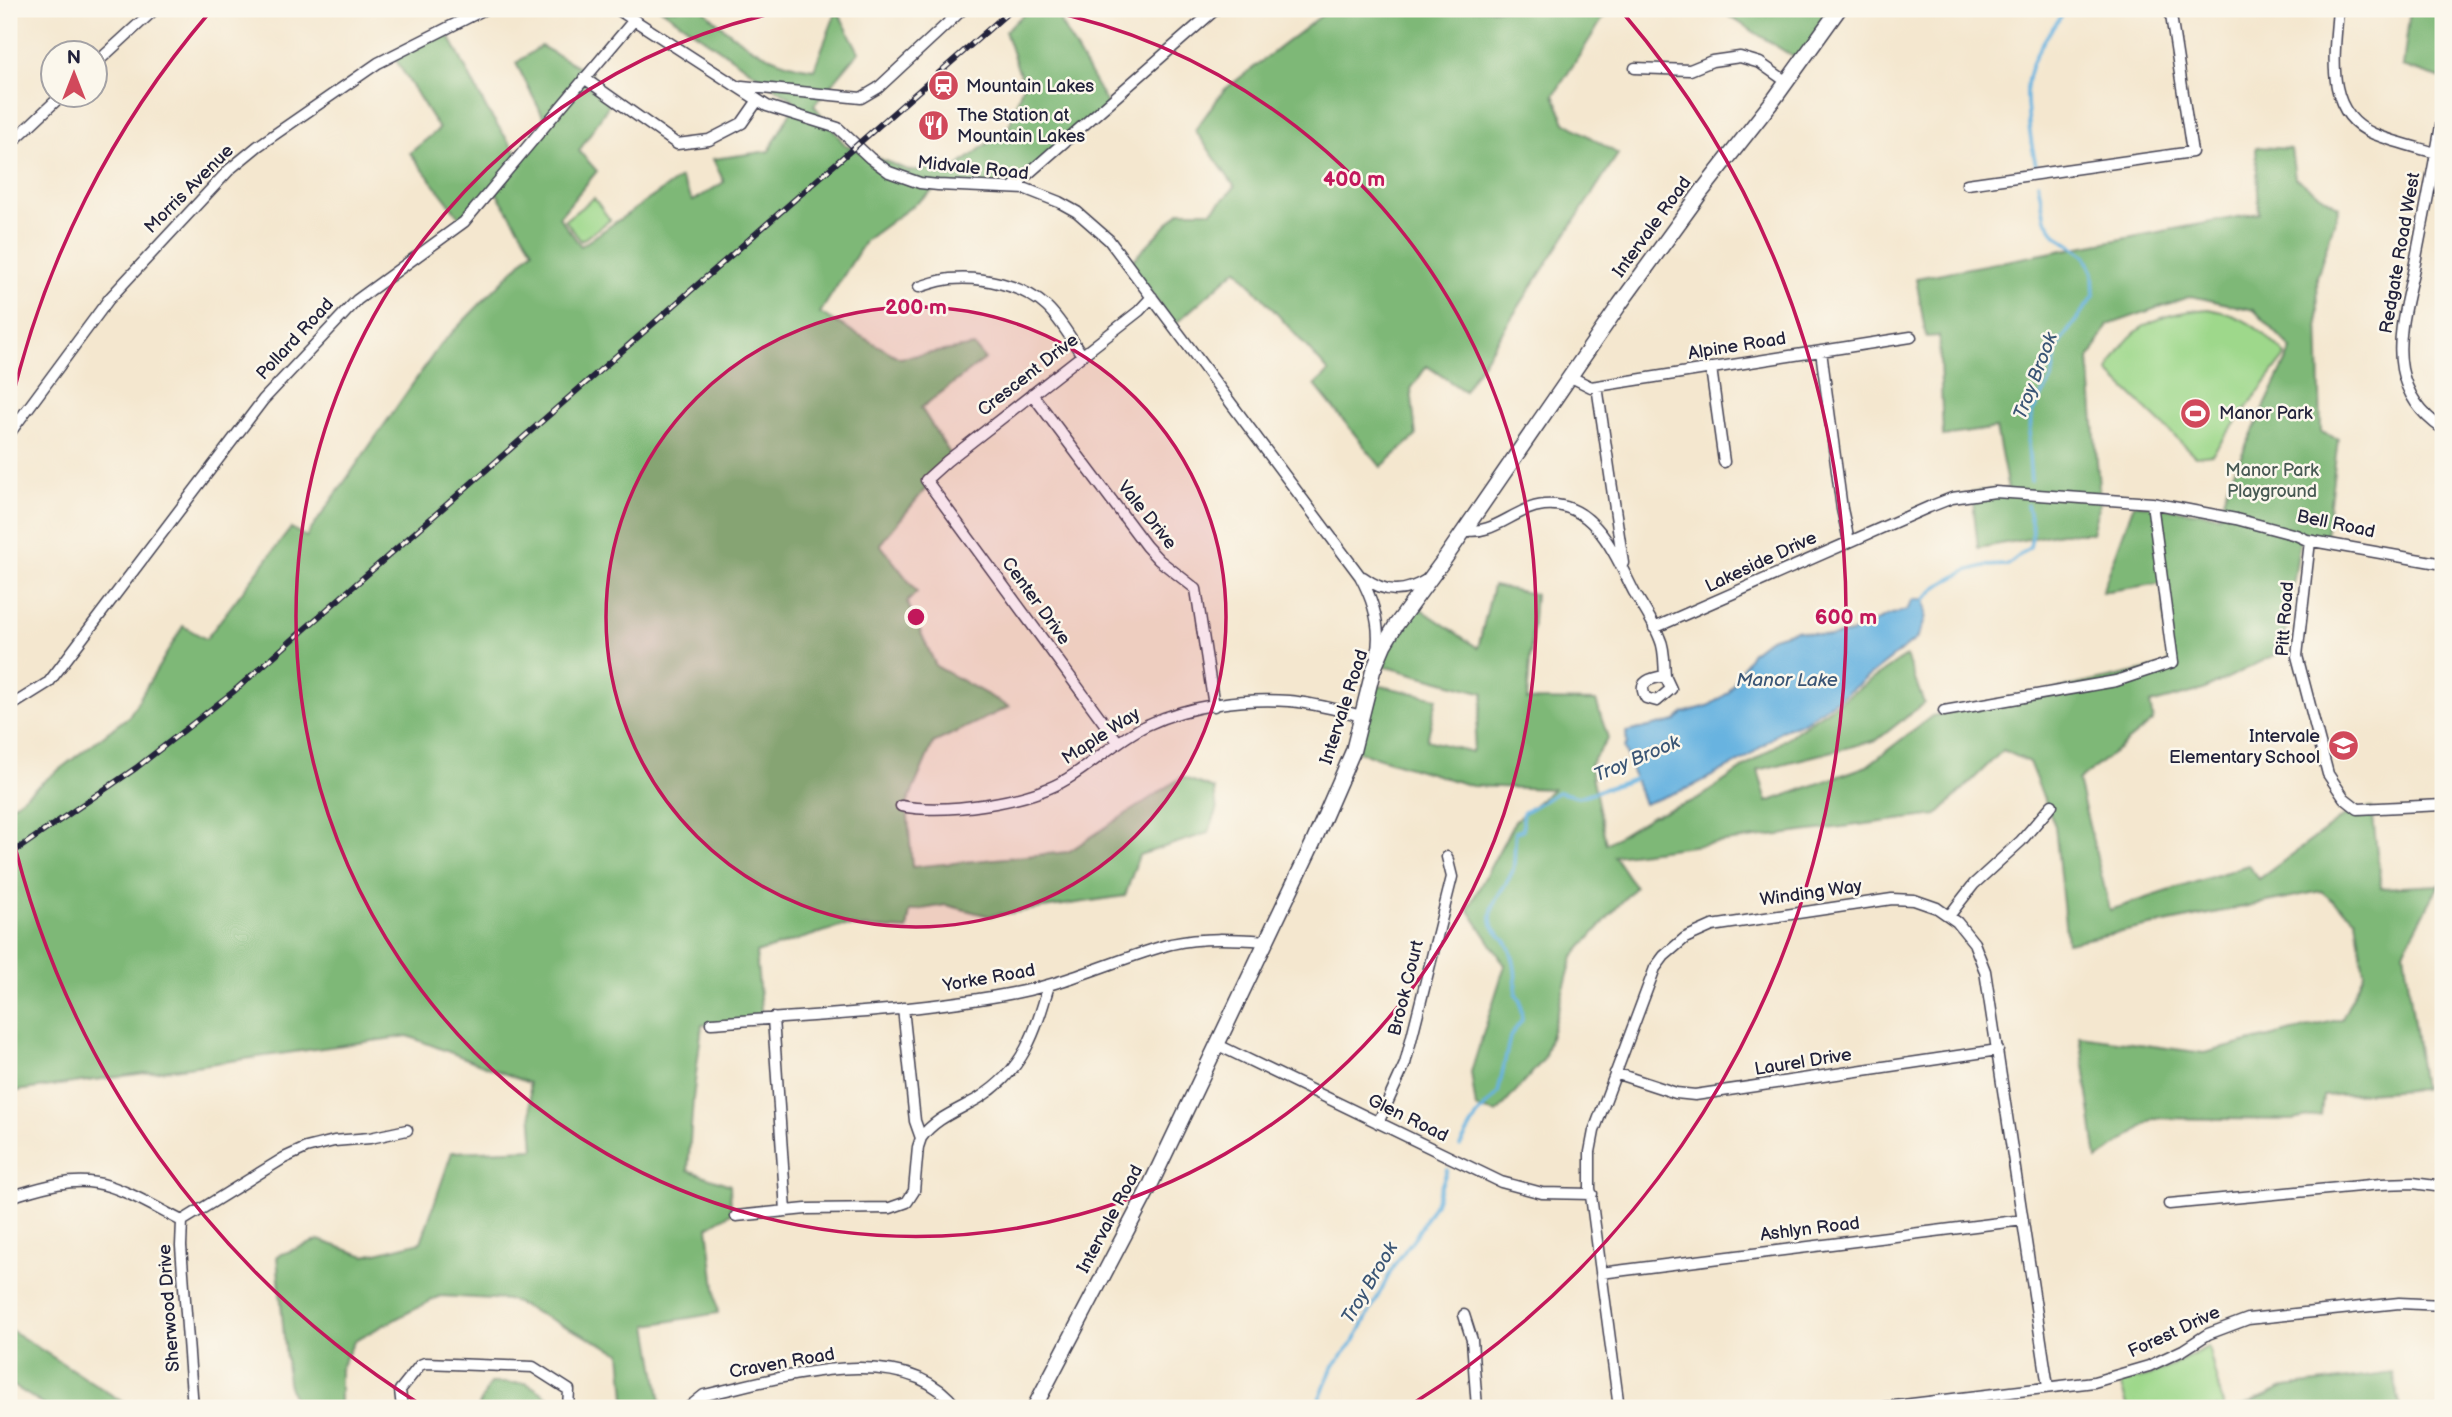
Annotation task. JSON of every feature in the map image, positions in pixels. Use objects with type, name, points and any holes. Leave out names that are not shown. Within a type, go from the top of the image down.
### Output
[{"type":"street","points":[[108,52],[155,9]]},
{"type":"street","name":"Morris Avenue","points":[[9,434],[109,299],[230,169],[258,146],[378,63],[485,9]]},
{"type":"street","name":"Midvale Road","points":[[617,9],[758,100],[783,111],[838,128],[877,164],[903,177],[937,185],[1013,187],[1059,202],[1089,220],[1109,240],[1360,576],[1372,600],[1378,628],[1378,648],[1373,671]]},
{"type":"street","points":[[738,86],[861,98],[878,88],[963,9]]},
{"type":"street","points":[[1013,187],[1216,9]]},
{"type":"street","name":"Intervale Road","points":[[1034,1408],[1149,1190],[1267,941],[1350,760],[1373,671],[1396,625],[1702,191],[1787,82],[1839,9]]},
{"type":"street","points":[[1967,184],[2192,152],[2170,9]]},
{"type":"street","name":"Redgate Road West","points":[[2338,9],[2335,78],[2337,92],[2346,111],[2373,134],[2436,153]]},
{"type":"street","name":"Pollard Road","points":[[9,707],[49,682],[247,420],[308,349],[357,300],[464,222],[634,20]]},
{"type":"street","points":[[1635,68],[1689,70],[1712,61],[1740,57],[1760,63],[1787,82]]},
{"type":"street","points":[[584,78],[677,144],[709,140],[742,122],[758,100]]},
{"type":"street","points":[[9,145],[47,108]]},
{"type":"street","name":"Redgate Road West","points":[[2443,114],[2403,323],[2400,360],[2406,385],[2413,398],[2422,411],[2443,429]]},
{"type":"street","points":[[919,287],[963,278],[1004,285],[1026,293],[1048,307],[1082,355]]},
{"type":"street","name":"Crescent Drive","points":[[926,481],[947,461],[1139,311],[1152,297]]},
{"type":"street","name":"Alpine Road","points":[[1569,376],[1591,387],[1912,337]]},
{"type":"street","points":[[1821,351],[1842,509],[1849,541]]},
{"type":"street","points":[[1711,368],[1724,462]]},
{"type":"street","points":[[1597,386],[1624,573]]},
{"type":"street","name":"Vale Drive","points":[[1032,394],[1146,546],[1196,589],[1214,706]]},
{"type":"street","name":"Center Drive","points":[[926,481],[1118,742]]},
{"type":"street","name":"Lakeside Drive","points":[[1654,628],[1761,583],[1801,561],[1952,498],[2009,492],[2139,502]]},
{"type":"street","name":"Bell Road","points":[[2139,502],[2236,519],[2310,541],[2443,564]]},
{"type":"street","points":[[1944,711],[2116,681],[2173,662],[2152,503]]},
{"type":"street","points":[[1464,530],[1475,533],[1492,528],[1530,508],[1544,505],[1576,511],[1595,525],[1662,641],[1665,676]]},
{"type":"street","name":"Pitt Road","points":[[2310,541],[2297,656],[2328,774],[2344,798],[2358,809],[2443,805]]},
{"type":"street","name":"Midvale Road","points":[[1360,576],[1377,588],[1389,590],[1413,588],[1430,578]]},
{"type":"street","name":"Maple Way","points":[[901,806],[924,810],[993,803],[1048,789],[1147,725],[1169,716],[1214,706],[1289,701],[1362,716]]},
{"type":"street","points":[[1949,916],[1974,884],[2021,841],[2052,806]]},
{"type":"street","name":"Brook Court","points":[[1378,1123],[1405,1064],[1452,877],[1447,857]]},
{"type":"street","name":"Winding Way","points":[[1619,1408],[1592,1194],[1590,1152],[1594,1131],[1655,968],[1674,946],[1697,931],[1712,926],[1892,899],[1927,904],[1949,916],[1967,933],[1981,957],[1998,1050],[2048,1387]]},
{"type":"street","name":"Yorke Road","points":[[711,1023],[998,996],[1049,985],[1171,944],[1197,940],[1267,941]]},
{"type":"street","points":[[921,1138],[933,1124],[980,1097],[1013,1069],[1028,1047],[1037,1027],[1049,985]]},
{"type":"street","points":[[736,1216],[836,1208],[890,1208],[906,1202],[913,1193],[921,1138],[915,1121],[903,1007]]},
{"type":"street","points":[[773,1018],[786,1211]]},
{"type":"street","name":"Glen Road","points":[[1218,1045],[1511,1186],[1542,1193],[1592,1194]]},
{"type":"street","name":"Laurel Drive","points":[[1615,1073],[1676,1093],[1695,1095],[1998,1050]]},
{"type":"street","points":[[182,1221],[274,1164],[306,1148],[334,1141],[370,1139],[407,1130]]},
{"type":"street","name":"Sherwood Drive","points":[[9,1197],[50,1185],[96,1183],[113,1188],[182,1221],[181,1246],[193,1408]]},
{"type":"street","points":[[2169,1204],[2381,1184],[2443,1186]]},
{"type":"street","name":"Ashlyn Road","points":[[1601,1273],[2023,1220]]},
{"type":"street","name":"Forest Drive","points":[[1878,1408],[2094,1382],[2150,1366],[2208,1334],[2248,1319],[2399,1303],[2443,1305]]},
{"type":"street","points":[[1464,1315],[1472,1340],[1477,1408]]},
{"type":"street","points":[[402,1408],[400,1391],[420,1365],[425,1363],[533,1367],[569,1390],[568,1408]]},
{"type":"street","name":"Craven Road","points":[[688,1408],[705,1395],[827,1370],[873,1369],[917,1377],[942,1391],[957,1408]]},
{"type":"green space","points":[[661,9],[703,9],[740,40],[768,56],[814,69],[837,10],[859,52],[814,105],[845,145],[910,171],[958,166],[1009,127],[1023,84],[1005,31],[1030,9],[1075,9],[1060,22],[1108,105],[1018,187],[938,187],[866,240],[820,313],[900,358],[974,346],[985,359],[921,408],[952,457],[880,544],[917,592],[907,602],[936,666],[1009,707],[933,743],[907,804],[912,867],[1068,852],[1182,777],[1214,789],[1217,811],[1208,833],[1139,855],[1125,896],[989,916],[946,905],[910,911],[907,930],[842,926],[756,953],[762,1020],[702,1025],[688,1170],[730,1185],[731,1213],[708,1227],[718,1313],[648,1325],[662,1408],[626,1408],[621,1353],[510,1300],[440,1296],[355,1340],[340,1369],[340,1408],[297,1408],[288,1383],[277,1256],[319,1240],[365,1256],[421,1242],[452,1152],[534,1149],[529,1083],[408,1036],[9,1092],[9,808],[129,716],[183,626],[206,639],[291,528],[306,537],[440,345],[533,250],[494,189],[464,223],[410,153],[439,129],[394,57],[445,28],[487,110],[520,158],[547,124],[516,63],[541,46],[592,74],[584,83],[610,103],[579,151],[597,171],[559,217],[581,246],[680,178],[693,201],[724,182],[713,159],[769,151],[796,102]]},
{"type":"green space","points":[[1330,9],[1609,9],[1554,95],[1565,122],[1618,154],[1464,391],[1427,366],[1411,389],[1416,436],[1381,467],[1315,385],[1329,372],[1237,269],[1174,325],[1130,263],[1180,211],[1212,211],[1235,187],[1195,130],[1224,90]]},
{"type":"green space","points":[[1718,9],[1831,9],[1803,63]]},
{"type":"green space","points":[[2410,9],[2443,9],[2442,79],[2403,66]]},
{"type":"green space","name":"Manor Park Playground","points":[[2256,147],[2291,149],[2295,178],[2339,207],[2317,277],[2321,432],[2338,439],[2325,543],[2300,540],[2283,651],[2203,690],[2150,704],[2153,721],[2078,781],[2110,910],[2248,865],[2259,879],[2350,812],[2372,808],[2381,888],[2439,885],[2404,951],[2423,1089],[2323,1096],[2321,1115],[2292,1120],[2154,1118],[2097,1160],[2080,1036],[2204,1053],[2342,1019],[2364,973],[2356,919],[2321,891],[2067,943],[2055,826],[2029,762],[2003,750],[1937,815],[1614,856],[1635,887],[1573,957],[1544,1059],[1497,1113],[1476,1108],[1471,1072],[1505,965],[1468,909],[1515,821],[1553,789],[1472,786],[1354,750],[1371,684],[1437,698],[1427,740],[1472,752],[1484,693],[1380,665],[1412,603],[1478,648],[1493,586],[1535,594],[1527,700],[1596,701],[1608,738],[1590,765],[1606,844],[1652,816],[1698,799],[1906,656],[1924,703],[1877,740],[1758,770],[1767,802],[1867,766],[1932,716],[2169,665],[2162,583],[2102,592],[2134,504],[2219,515],[2227,486],[2292,349],[2254,310],[2191,296],[2108,325],[2089,359],[2100,500],[2092,533],[2061,533],[1978,548],[1972,492],[2008,489],[1996,428],[1943,436],[1939,336],[1926,337],[1916,278],[2259,213]]},
{"type":"green space","points":[[594,198],[610,220],[581,241],[565,220]]},
{"type":"green space","name":"Manor Park","points":[[2208,309],[2233,315],[2251,324],[2286,355],[2212,454],[2195,456],[2108,372],[2125,343],[2147,324],[2175,314]]},
{"type":"green space","points":[[9,1329],[132,1408],[49,1408],[9,1383]]},
{"type":"green space","points":[[2208,1347],[2224,1408],[2128,1408],[2120,1383],[2150,1376]]},
{"type":"green space","points":[[2393,1373],[2401,1408],[2238,1408],[2286,1387]]},
{"type":"green space","points":[[490,1383],[527,1383],[562,1406],[478,1408]]},
{"type":"water","name":"Manor Lake","points":[[1913,599],[1924,599],[1926,610],[1916,639],[1851,690],[1802,723],[1781,731],[1748,757],[1691,787],[1644,804],[1624,748],[1627,743],[1626,732],[1676,721],[1683,713],[1708,706],[1728,693],[1752,652],[1770,638],[1796,630],[1830,637],[1851,633],[1889,615],[1907,610]]},
{"type":"waterway","name":"Troy Brook","points":[[2036,165],[2027,106],[2027,83],[2040,48],[2067,9]]},
{"type":"waterway","name":"Troy Brook","points":[[2031,481],[2028,444],[2032,413],[2052,379],[2061,341],[2094,296],[2093,273],[2085,255],[2056,235],[2045,219],[2038,183]]},
{"type":"waterway","name":"Troy Brook","points":[[1921,603],[1938,586],[1966,571],[1984,566],[2008,565],[2030,547],[2033,531],[2027,505]]},
{"type":"waterway","name":"Troy Brook","points":[[1460,1146],[1477,1116],[1498,1093],[1510,1037],[1522,1020],[1512,954],[1493,927],[1491,913],[1513,870],[1516,832],[1523,830],[1523,813],[1558,792],[1579,797],[1638,778]]},
{"type":"waterway","name":"Troy Brook","points":[[1312,1408],[1318,1402],[1332,1368],[1355,1340],[1395,1264],[1435,1203],[1447,1170]]},
{"type":"railway","points":[[9,855],[136,768],[233,692],[1012,9]]},
{"type":"place","name":"Mountain Lakes","points":[[943,86]]},
{"type":"place","name":"The Station at Mountain Lakes","points":[[934,125]]},
{"type":"place","name":"Manor Park","points":[[2196,413]]},
{"type":"place","name":"Intervale Elementary School","points":[[2343,746]]}]
